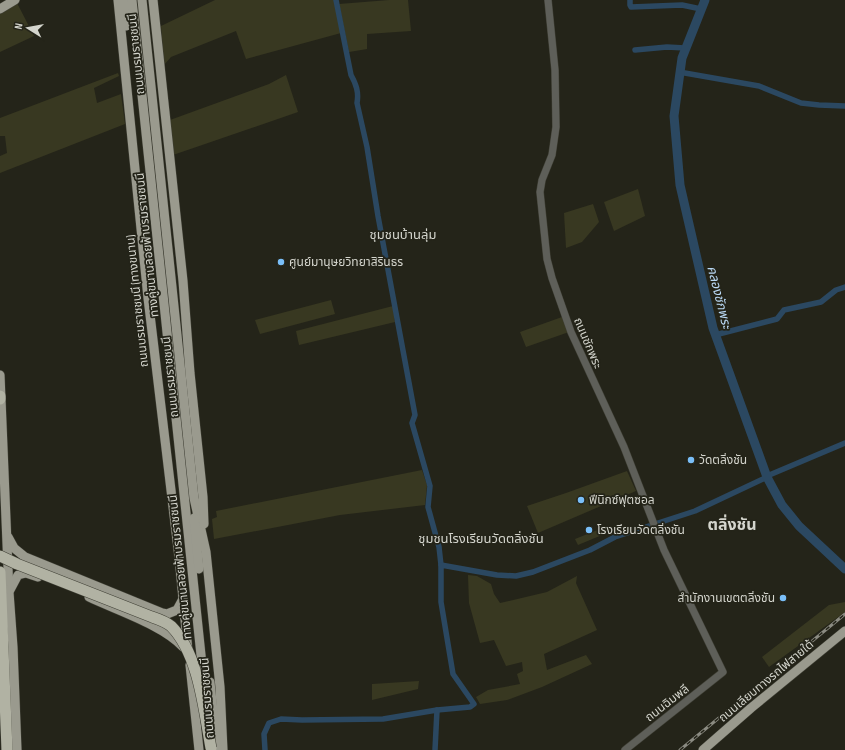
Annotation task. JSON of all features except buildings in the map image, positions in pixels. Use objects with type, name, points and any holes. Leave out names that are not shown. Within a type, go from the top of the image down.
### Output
[{"type":"highway","points":[[0,556],[152,616],[172,627],[182,641],[193,665],[212,749]]},
{"type":"highway","points":[[0,572],[7,750]]},
{"type":"main road","points":[[0,9],[16,0]]},
{"type":"main road","name":"ถนนบรมราชชนนี (ทางขนาน)","points":[[118,0],[148,298],[183,596]]},
{"type":"main road","points":[[127,0],[126,25],[162,383],[162,417]]},
{"type":"main road","name":"ถนนบรมราชชนนี","points":[[127,0],[182,532],[191,606],[212,749]]},
{"type":"main road","name":"ทางคู่ขนานลอยฟ้าบรมราชชนนี","points":[[132,0],[146,100],[212,749]]},
{"type":"main road","name":"ถนนบรมราชชนนี","points":[[140,0],[194,498],[205,548],[220,687],[223,750]]},
{"type":"main road","name":"ทางคู่ขนานลอยฟ้าบรมราชชนนี","points":[[140,0],[146,100]]},
{"type":"main road","points":[[148,0],[175,257],[190,373]]},
{"type":"main road","points":[[153,0],[183,281],[190,373],[203,497],[205,548]]},
{"type":"main road","points":[[0,375],[17,750]]},
{"type":"main road","points":[[6,532],[14,548],[21,555],[104,590],[167,614],[170,616],[172,628],[166,632]]},
{"type":"main road","points":[[21,555],[15,560],[15,567],[17,571],[22,574],[30,574],[71,590],[166,632],[189,654]]},
{"type":"main road","points":[[9,592],[15,579],[22,574]]},
{"type":"main road","points":[[167,614],[177,610],[183,596],[191,606]]},
{"type":"main road","name":"ถนนบรมราชชนนี","points":[[183,596],[199,750]]},
{"type":"main road","name":"ถนนเลียบทางรถไฟสายใต้","points":[[703,750],[751,708],[845,631]]},
{"type":"main road","points":[[220,687],[229,750]]},
{"type":"street","name":"ถนนชักพระ","points":[[548,0],[553,42],[556,96],[555,140],[552,155],[540,187],[547,259],[571,332],[624,447],[655,528],[694,615],[722,672]]},
{"type":"street","name":"ถนนฉิมพลี","points":[[625,750],[722,672]]},
{"type":"shaded area","points":[[215,0],[334,0],[341,33],[246,59],[236,31],[171,57],[164,65],[161,26]]},
{"type":"shaded area","points":[[408,0],[411,31],[367,34],[367,49],[349,52],[339,4]]},
{"type":"shaded area","points":[[17,3],[34,36],[0,52],[0,12]]},
{"type":"shaded area","points":[[118,73],[119,76],[94,88],[97,103],[121,94],[125,124],[0,173],[0,156],[7,153],[5,136],[0,136],[0,118]]},
{"type":"shaded area","points":[[286,75],[298,112],[173,155],[170,120],[269,84]]},
{"type":"shaded area","points":[[638,189],[645,216],[614,231],[604,202]]},
{"type":"shaded area","points":[[593,204],[599,222],[582,242],[566,248],[564,213]]},
{"type":"shaded area","points":[[331,300],[335,314],[260,334],[255,320]]},
{"type":"shaded area","points":[[393,306],[395,322],[299,345],[296,331]]},
{"type":"shaded area","points":[[562,317],[569,332],[526,347],[520,332]]},
{"type":"shaded area","points":[[422,470],[427,485],[425,505],[340,515],[214,539],[212,519],[217,517],[216,511]]},
{"type":"shaded area","name":"ฟีนิกซ์ฟุตซอล","points":[[627,471],[636,491],[538,533],[527,506]]},
{"type":"shaded area","points":[[600,529],[602,535],[578,545],[575,539]]},
{"type":"shaded area","points":[[468,575],[477,576],[491,584],[494,594],[500,603],[547,592],[577,576],[576,583],[597,630],[544,654],[547,670],[586,655],[592,664],[542,687],[507,700],[480,704],[476,697],[488,690],[520,684],[517,674],[523,671],[522,662],[506,666],[494,640],[480,643],[469,603]]},
{"type":"shaded area","points":[[845,602],[845,612],[769,667],[762,657],[829,605]]},
{"type":"shaded area","points":[[419,681],[418,689],[372,700],[372,684]]},
{"type":"waterway","points":[[336,0],[351,75],[356,85],[358,99],[357,103],[367,147],[378,216],[415,415],[412,423],[430,486],[428,507],[439,547],[441,565]]},
{"type":"waterway","points":[[630,0],[631,7],[682,5],[701,9]]},
{"type":"waterway","name":"คลองชักพระ","points":[[705,0],[682,58],[674,116],[680,185],[713,328],[767,477],[782,505],[799,526],[845,569]]},
{"type":"waterway","points":[[635,50],[667,47],[685,48]]},
{"type":"waterway","points":[[679,72],[759,86],[801,103],[845,106]]},
{"type":"waterway","points":[[715,335],[777,319],[784,310],[821,302],[836,290],[845,287]]},
{"type":"waterway","points":[[767,476],[845,443]]},
{"type":"waterway","points":[[265,750],[264,734],[269,723],[281,719],[383,719],[437,710],[470,707],[474,704],[453,674],[441,602],[441,565],[497,575],[516,576],[533,572],[590,550],[615,537],[695,511],[767,477]]},
{"type":"waterway","points":[[435,750],[437,710]]},
{"type":"railway","points":[[680,750],[845,614]]},
{"type":"place","name":"ศูนย์มานุษยวิทยาสิรินธร","points":[[281,262]]},
{"type":"place","name":"วัดตลิ่งชัน","points":[[691,460]]},
{"type":"place","name":"ฟีนิกซ์ฟุตซอล","points":[[581,500]]},
{"type":"place","name":"โรงเรียนวัดตลิ่งชัน","points":[[589,530]]},
{"type":"place","name":"สำนักงานเขตตลิ่งชัน","points":[[783,598]]},
{"type":"district","name":"ชุมชนบ้านลุ่ม","points":[[403,234]]},
{"type":"district","name":"ตลิ่งชัน","points":[[732,524]]},
{"type":"district","name":"ชุมชนโรงเรียนวัดตลิ่งชัน","points":[[481,538]]}]
